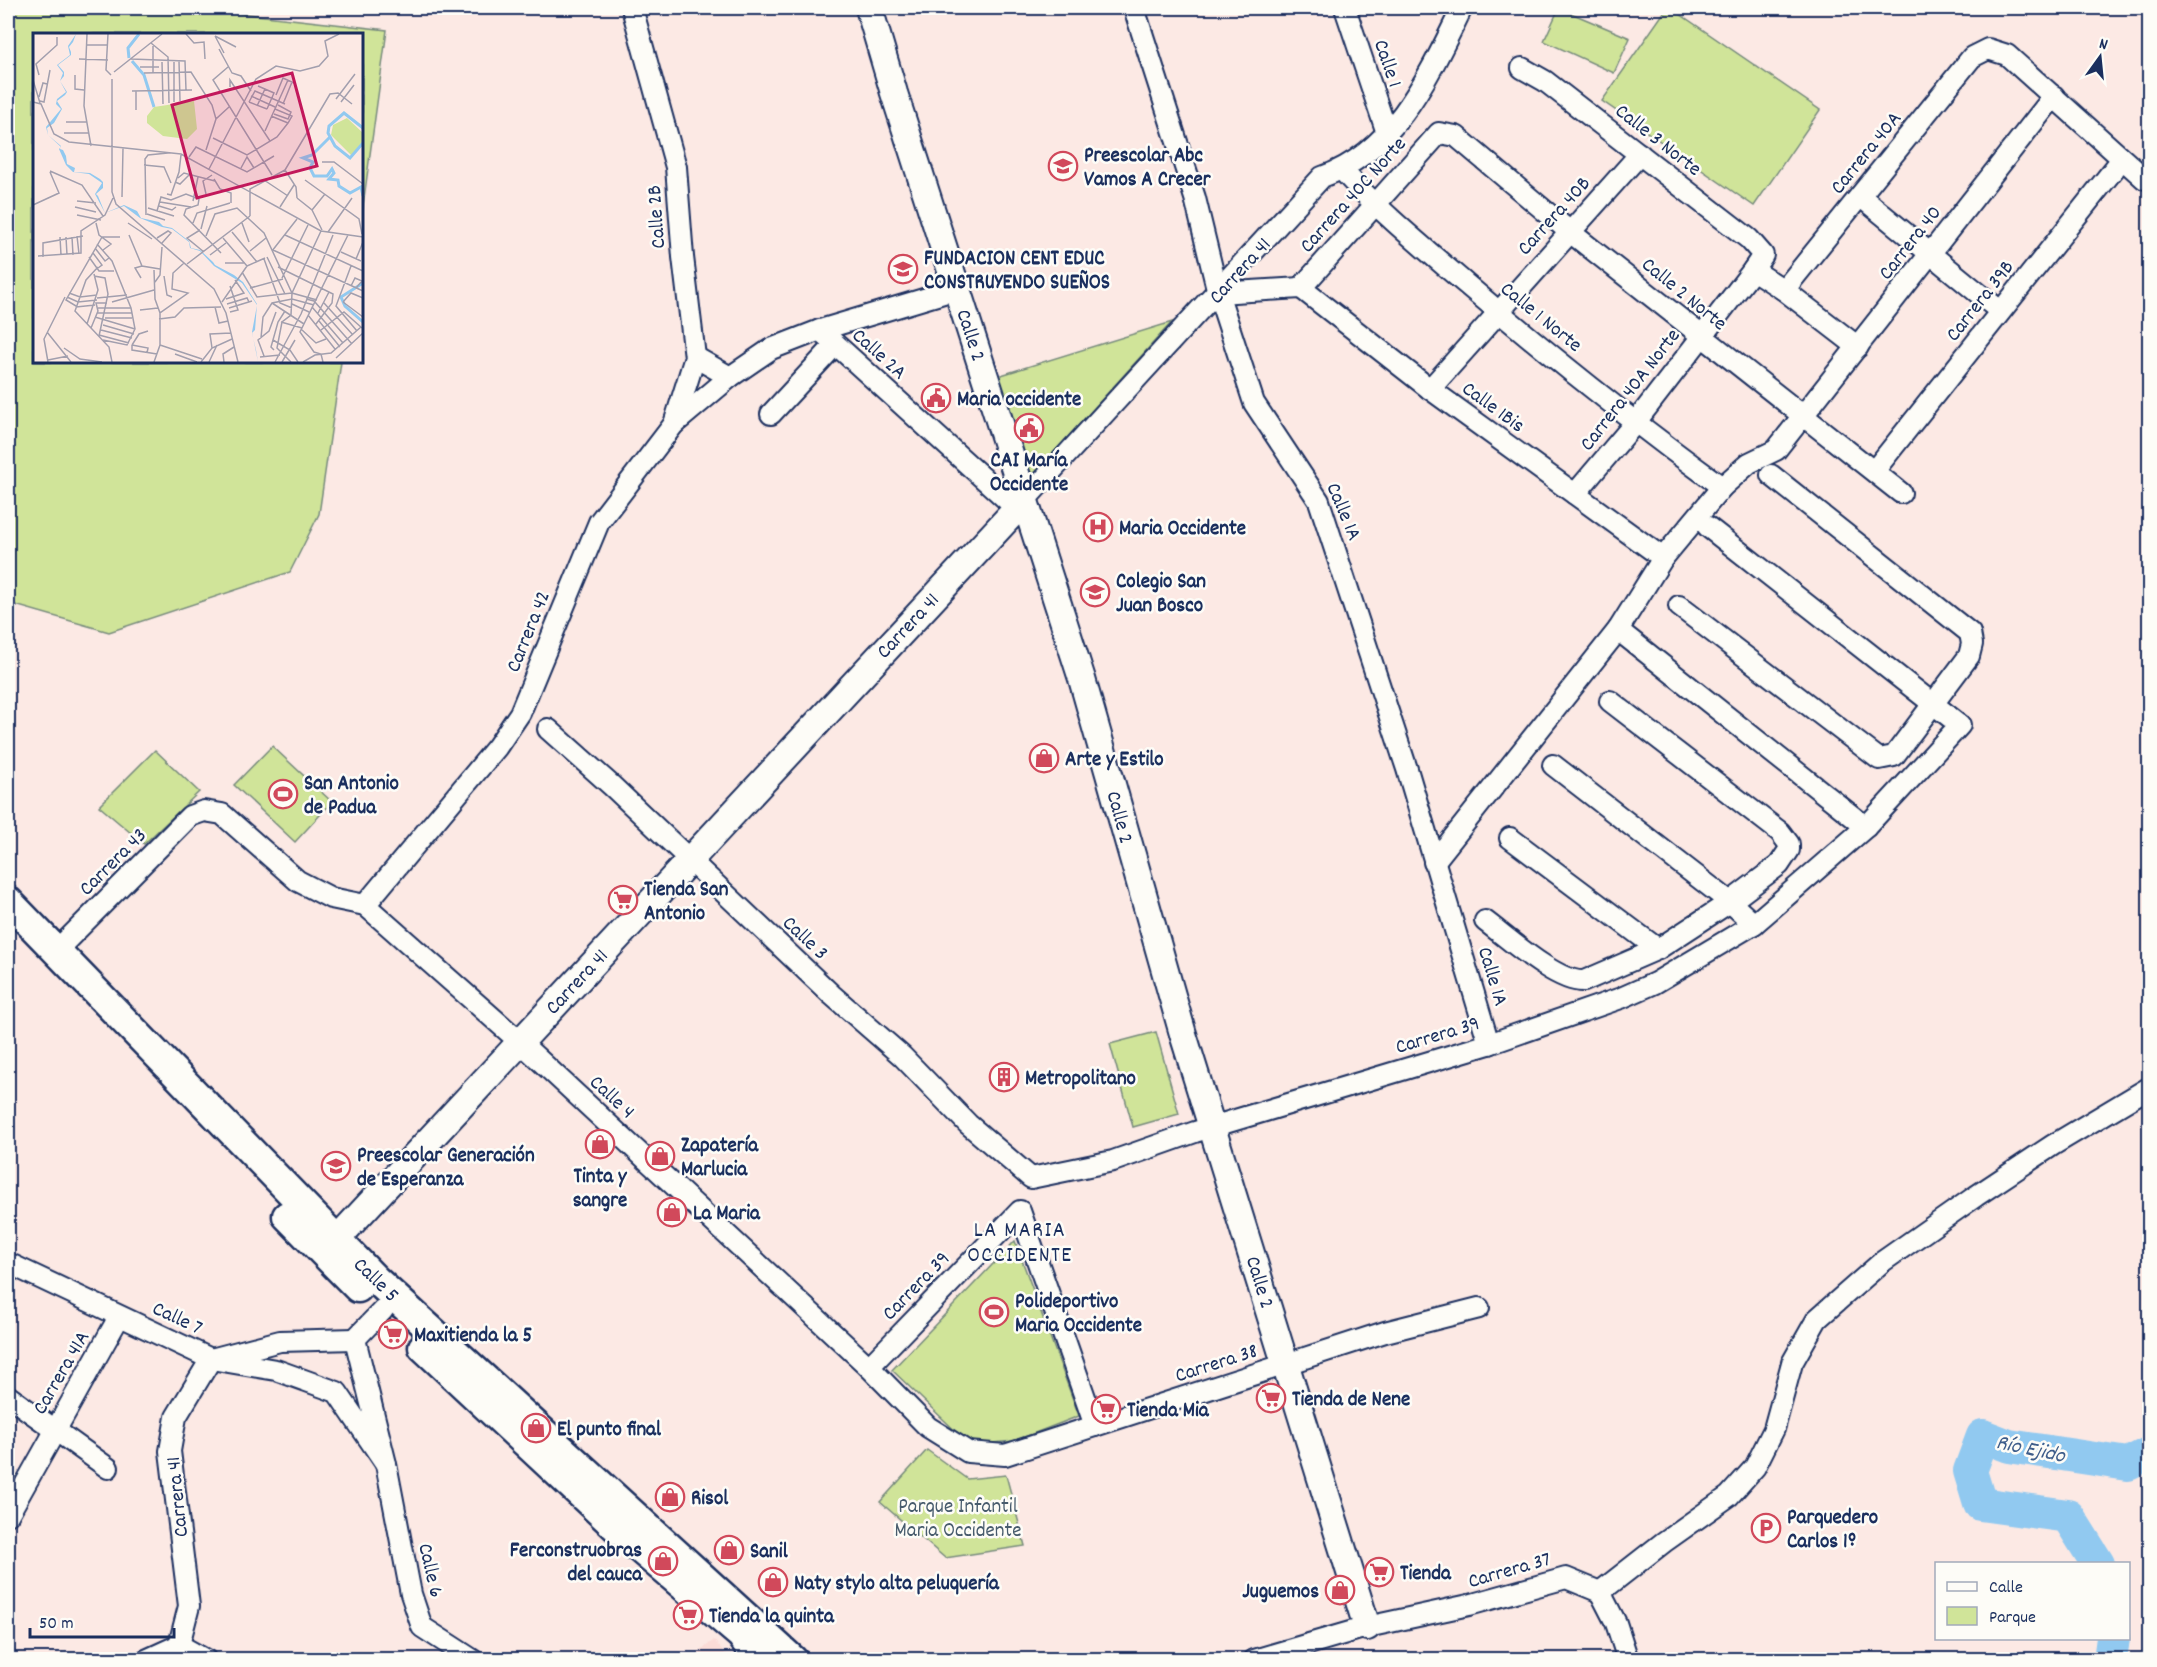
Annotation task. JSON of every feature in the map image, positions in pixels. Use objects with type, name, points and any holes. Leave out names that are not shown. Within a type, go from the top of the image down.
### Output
[{"type":"main road","name":"Calle 5","points":[[8,901],[375,1279],[793,1659]]},
{"type":"main road","name":"Calle 5","points":[[8,924],[324,1255],[633,1543],[741,1635],[759,1659]]},
{"type":"street","name":"Calle 2B","points":[[632,8],[676,167],[695,357],[674,424]]},
{"type":"street","name":"Calle 2","points":[[869,8],[957,289],[1020,504],[1082,679],[1156,946],[1367,1628]]},
{"type":"street","name":"Calle 1A","points":[[1134,8],[1196,198],[1218,293],[1254,403],[1319,501],[1379,680],[1489,1044]]},
{"type":"street","name":"Calle 1","points":[[1346,8],[1388,133]]},
{"type":"street","name":"Carrera 41","points":[[337,1239],[1218,293],[1322,177],[1342,170],[1366,154],[1388,133],[1426,81],[1462,8]]},
{"type":"street","name":"Carrera 40A","points":[[1784,290],[1972,57],[1988,49],[2007,55],[2054,96]]},
{"type":"street","name":"Calle 3 Norte","points":[[1522,68],[1545,81],[1749,238],[1758,262],[1784,290],[1858,347]]},
{"type":"street","points":[[2054,96],[2145,179]]},
{"type":"street","name":"Carrera 40","points":[[1722,488],[1749,462],[1776,450],[2054,96]]},
{"type":"street","name":"Carrera 40C Norte","points":[[1301,288],[1373,204],[1439,133]]},
{"type":"street","name":"Calle 2 Norte","points":[[1439,133],[1456,136],[1570,232],[1901,493]]},
{"type":"street","name":"Carrera 40B","points":[[1430,389],[1640,154]]},
{"type":"street","name":"Carrera 39B","points":[[1874,471],[2122,159]]},
{"type":"street","name":"Calle 1 Norte","points":[[1342,170],[1373,204],[1499,312],[1635,423],[1722,488]]},
{"type":"street","points":[[1860,196],[2000,311]]},
{"type":"street","name":"Carrera 40A Norte","points":[[1575,494],[1635,423],[1758,262]]},
{"type":"street","points":[[1218,293],[1301,288]]},
{"type":"street","name":"Calle 1Bis","points":[[1301,288],[1430,389],[1664,558]]},
{"type":"street","name":"Carrera 42","points":[[365,905],[496,747],[520,713],[599,522],[674,424],[730,378],[771,349],[820,330],[957,289]]},
{"type":"street","name":"Calle 2A","points":[[820,330],[1020,504]]},
{"type":"street","points":[[771,414],[836,345]]},
{"type":"street","points":[[695,357],[730,378]]},
{"type":"street","points":[[1679,606],[1874,757],[1885,759],[1894,756],[1969,656],[1972,644],[1970,633],[1771,475]]},
{"type":"street","points":[[1434,862],[1618,630],[1664,558],[1722,488]]},
{"type":"street","points":[[1708,527],[1932,704]]},
{"type":"street","points":[[1618,630],[1866,827]]},
{"type":"street","points":[[1485,921],[1552,970],[1573,982],[1593,979],[1658,949],[1730,902],[1785,858],[1789,850],[1787,840],[1780,832],[1610,701]]},
{"type":"street","name":"Carrera 39","points":[[1031,1178],[1113,1161],[1213,1127],[1489,1044],[1622,998],[1655,983],[1754,924],[1866,827],[1960,725],[1932,704]]},
{"type":"street","name":"Calle 3","points":[[548,729],[690,858],[832,995],[902,1056],[968,1124],[1031,1178]]},
{"type":"street","points":[[1553,765],[1730,902],[1754,924]]},
{"type":"street","name":"Carrera 43","points":[[57,950],[190,816],[204,811],[222,814],[298,881],[331,898],[365,905]]},
{"type":"street","points":[[1510,837],[1658,949]]},
{"type":"street","name":"Calle 4","points":[[365,905],[519,1042],[869,1367],[928,1427],[968,1452]]},
{"type":"street","points":[[1628,1659],[1616,1623],[1600,1592],[1664,1542],[1729,1496],[1755,1467],[1774,1429],[1792,1364],[1816,1319],[1882,1262],[1976,1196],[2053,1145],[2150,1087]]},
{"type":"street","name":"Carrera 39","points":[[869,1367],[1020,1211],[1095,1426]]},
{"type":"street","name":"Calle 7","points":[[8,1263],[211,1359],[276,1370],[337,1392]]},
{"type":"street","name":"Carrera 38","points":[[968,1452],[1005,1455],[1385,1332],[1479,1308]]},
{"type":"street","points":[[211,1359],[280,1341],[355,1339],[383,1310]]},
{"type":"street","name":"Carrera 41A","points":[[8,1515],[119,1317]]},
{"type":"street","name":"Calle 6","points":[[355,1339],[386,1464],[411,1594],[422,1627],[473,1659]]},
{"type":"street","name":"Carrera 41","points":[[179,1645],[189,1606],[170,1451],[176,1417],[211,1359]]},
{"type":"street","name":"Calle 6","points":[[337,1392],[386,1464]]},
{"type":"street","points":[[8,1396],[108,1468]]},
{"type":"street","name":"Carrera 37","points":[[1254,1659],[1566,1578],[1600,1592]]},
{"type":"street","points":[[146,1659],[179,1645],[206,1659]]},
{"type":"shaded area","points":[[714,1640],[728,1657],[698,1659],[695,1655]]},
{"type":"green space","points":[[8,8],[195,8],[387,30],[363,206],[363,33],[33,33],[33,363],[341,363],[319,514],[290,572],[109,632],[8,603]]},
{"type":"green space","points":[[1559,8],[1630,38],[1614,73],[1544,41]]},
{"type":"green space","points":[[1667,8],[1671,8],[1820,110],[1754,206],[1602,101]]},
{"type":"green space","points":[[1172,322],[1028,481],[998,376]]},
{"type":"green space","name":"San Antonio de Padua","points":[[272,746],[332,802],[295,842],[234,785]]},
{"type":"green space","points":[[155,750],[199,792],[144,844],[99,806]]},
{"type":"green space","points":[[1156,1032],[1179,1114],[1133,1127],[1110,1044]]},
{"type":"green space","name":"Polideportivo Maria Occidente","points":[[1015,1241],[1079,1416],[1014,1441],[970,1445],[892,1370]]},
{"type":"green space","name":"Parque Infantil Maria Occidente","points":[[927,1450],[967,1479],[1006,1475],[1025,1546],[945,1558],[880,1502]]},
{"type":"waterway","name":"Río Ejido","points":[[2097,1562],[2068,1516],[1980,1504],[1970,1471],[1983,1436],[2009,1446],[2128,1464],[2150,1453]]},
{"type":"waterway","name":"Río Ejido","points":[[2110,1660],[2113,1640]]},
{"type":"place","name":"Preescolar Abc Vamos A Crecer","points":[[1063,166]]},
{"type":"place","name":"FUNDACION CENT EDUC CONSTRUYENDO SUEÑOS","points":[[903,269]]},
{"type":"place","name":"Maria occidente","points":[[936,398]]},
{"type":"place","name":"CAI María Occidente","points":[[1029,428]]},
{"type":"place","name":"Maria Occidente","points":[[1098,527]]},
{"type":"place","name":"Colegio San Juan Bosco","points":[[1095,592]]},
{"type":"place","name":"Arte y Estilo","points":[[1044,758]]},
{"type":"place","name":"San Antonio de Padua","points":[[283,794]]},
{"type":"place","name":"Tienda San Antonio","points":[[623,900]]},
{"type":"place","name":"Metropolitano","points":[[1004,1077]]},
{"type":"place","name":"Tinta y sangre","points":[[600,1144]]},
{"type":"place","name":"Zapatería Marlucia","points":[[660,1156]]},
{"type":"place","name":"Preescolar Generación de Esperanza","points":[[336,1166]]},
{"type":"place","name":"La Maria","points":[[672,1212]]},
{"type":"place","name":"Polideportivo Maria Occidente","points":[[994,1312]]},
{"type":"place","name":"Maxitienda la 5","points":[[393,1334]]},
{"type":"place","name":"Tienda de Nene","points":[[1271,1398]]},
{"type":"place","name":"Tienda Mia","points":[[1106,1409]]},
{"type":"place","name":"El punto final","points":[[536,1428]]},
{"type":"place","name":"Risol","points":[[670,1497]]},
{"type":"place","name":"Parquedero Carlos 1º","points":[[1766,1528]]},
{"type":"place","name":"Sanil","points":[[729,1550]]},
{"type":"place","name":"Ferconstruobras del cauca","points":[[663,1561]]},
{"type":"place","name":"Tienda","points":[[1379,1572]]},
{"type":"place","name":"Naty stylo alta peluquería","points":[[773,1582]]},
{"type":"place","name":"Juguemos","points":[[1340,1590]]},
{"type":"place","name":"Tienda la quinta","points":[[688,1615]]},
{"type":"district","name":"LA MARIA OCCIDENTE","points":[[1020,1240]]}]
